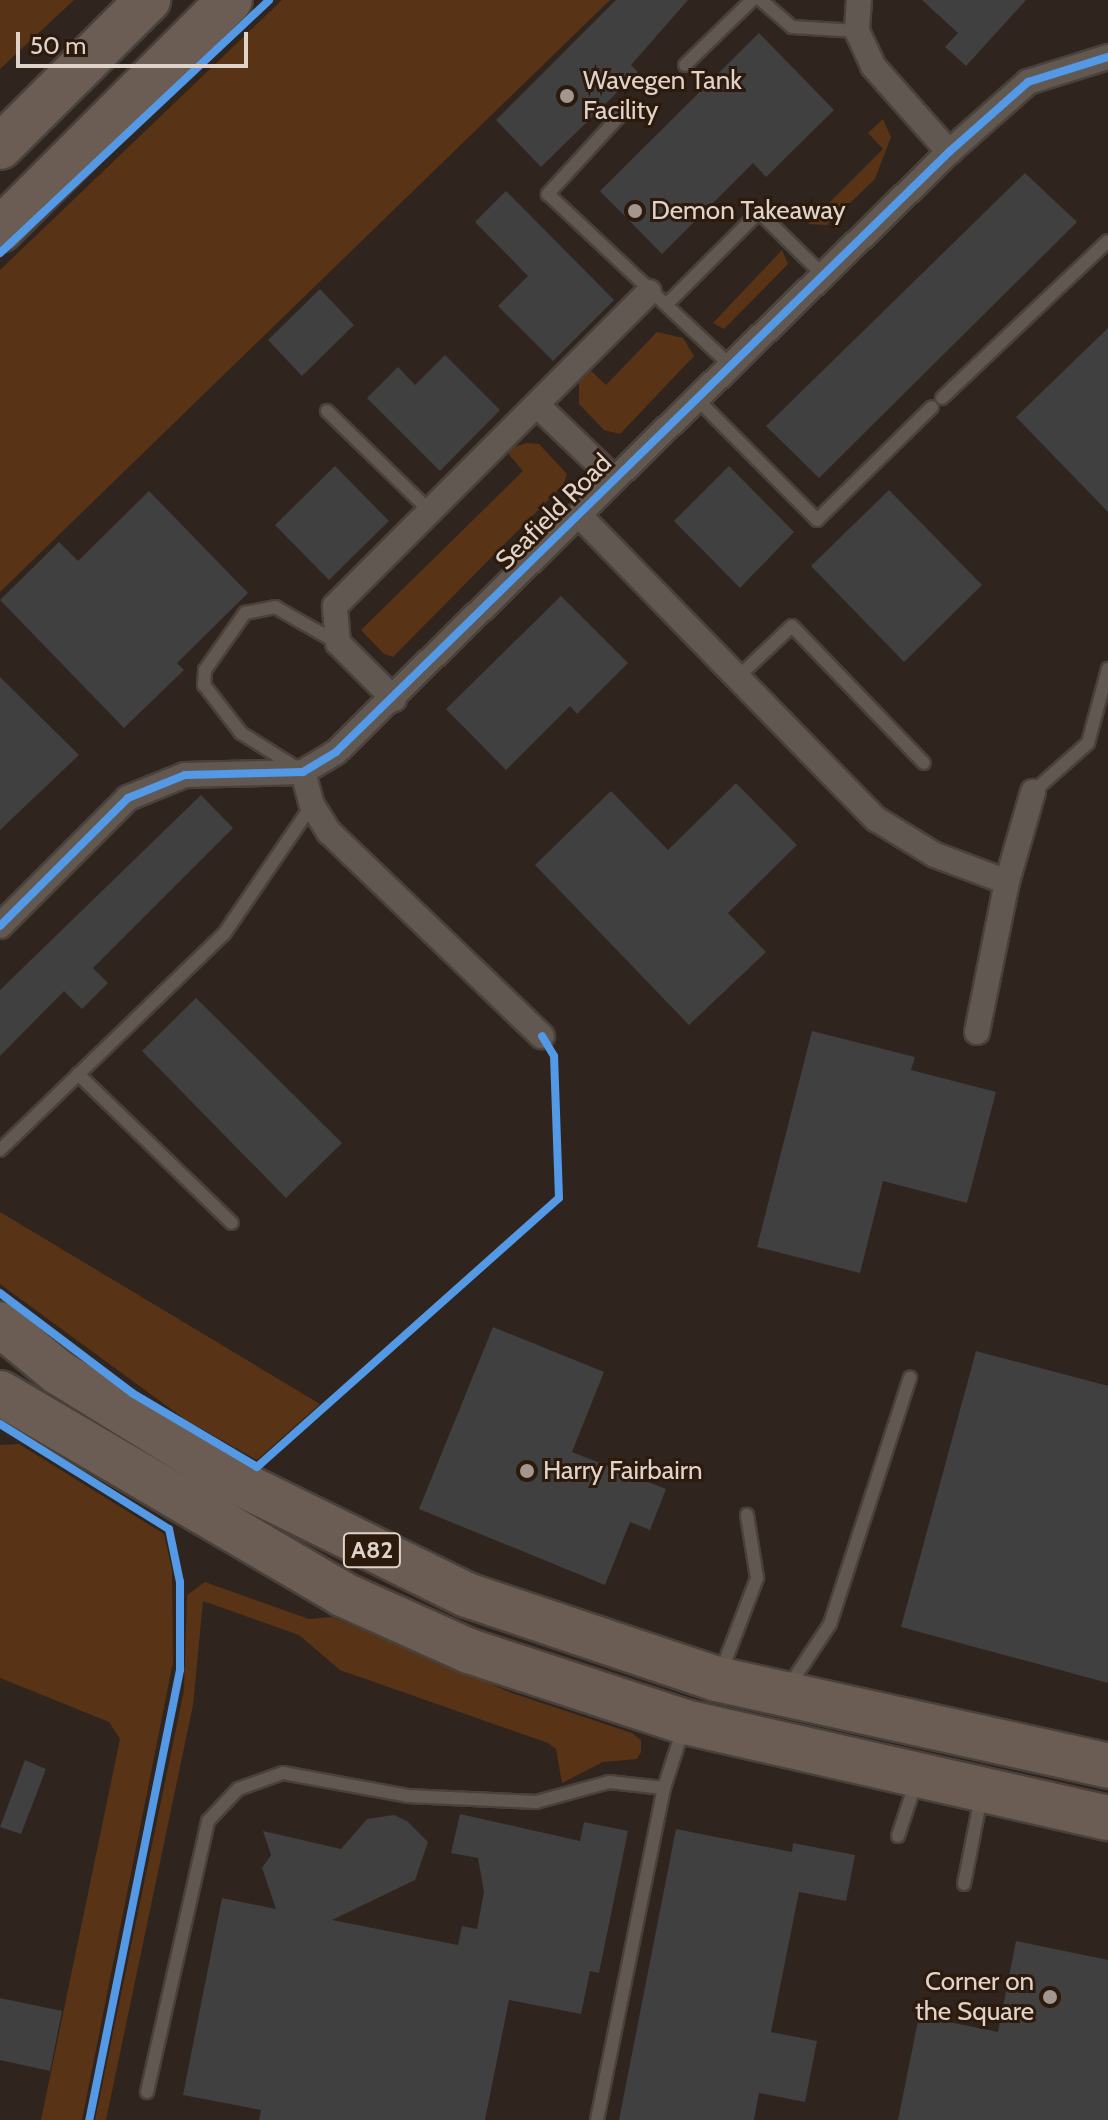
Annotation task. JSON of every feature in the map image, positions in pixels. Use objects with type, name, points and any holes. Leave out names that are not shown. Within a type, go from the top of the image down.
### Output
[{"type":"highway","points":[[0,147],[148,0]]},
{"type":"highway","points":[[0,230],[230,0]]},
{"type":"highway","name":"A82","points":[[0,1324],[58,1372],[168,1441],[331,1531],[467,1595],[717,1679],[782,1696],[1108,1766]]},
{"type":"highway","name":"A82","points":[[0,1393],[73,1441],[342,1594],[469,1651],[685,1722],[1108,1818]]},
{"type":"street","points":[[859,0],[857,31],[873,66],[949,152]]},
{"type":"street","name":"Seafield Road","points":[[303,772],[336,752],[394,699],[729,364],[949,152],[1028,82],[1108,57]]},
{"type":"street","points":[[394,699],[338,643],[335,606],[538,406],[659,297]]},
{"type":"street","points":[[538,406],[614,479]]},
{"type":"street","name":"Seafield Road","points":[[579,515],[876,819],[935,855],[1007,882]]},
{"type":"street","points":[[0,926],[128,798],[185,775],[303,772],[312,805],[329,832],[542,1036]]},
{"type":"street","points":[[977,1032],[1007,882],[1033,792]]},
{"type":"lane","points":[[685,65],[752,0]]},
{"type":"lane","points":[[761,0],[792,27],[857,31]]},
{"type":"lane","points":[[624,111],[548,194],[729,364]]},
{"type":"lane","points":[[659,297],[759,212],[822,274]]},
{"type":"lane","points":[[696,398],[817,520],[1108,241]]},
{"type":"lane","points":[[327,411],[431,512]]},
{"type":"lane","points":[[303,772],[241,733],[204,685],[205,670],[245,613],[275,607],[338,643]]},
{"type":"lane","points":[[738,677],[792,626],[924,763]]},
{"type":"lane","points":[[1033,792],[1088,743],[1108,669]]},
{"type":"lane","points":[[0,1150],[224,934],[312,805]]},
{"type":"lane","points":[[78,1074],[232,1223]]},
{"type":"lane","points":[[782,1696],[830,1624],[910,1378]]},
{"type":"lane","points":[[717,1679],[757,1578],[747,1515]]},
{"type":"lane","points":[[597,2120],[664,1788],[685,1722]]},
{"type":"lane","points":[[147,2092],[208,1821],[238,1789],[283,1773],[408,1796],[536,1802],[609,1782],[664,1788]]},
{"type":"lane","points":[[898,1836],[918,1776]]},
{"type":"lane","points":[[964,1884],[982,1791]]},
{"type":"shaded area","points":[[0,0],[74,0],[0,69]]},
{"type":"shaded area","points":[[282,0],[610,0],[0,592],[0,270]]},
{"type":"shaded area","points":[[883,119],[891,137],[875,179],[827,225],[808,224],[883,149],[868,133]]},
{"type":"shaded area","points":[[782,250],[788,264],[724,329],[713,323]]},
{"type":"shaded area","points":[[657,332],[683,338],[694,356],[620,434],[604,430],[579,404],[579,376],[588,368],[606,385]]},
{"type":"shaded area","points":[[527,443],[539,444],[567,474],[563,485],[393,657],[384,654],[361,630],[523,471],[505,450]]},
{"type":"shaded area","points":[[0,1212],[320,1404],[257,1460],[186,1420],[0,1284]]},
{"type":"shaded area","points":[[19,1444],[164,1534],[172,1570],[173,1662],[82,2120],[41,2120],[120,1739],[109,1722],[0,1678],[0,1445]]},
{"type":"shaded area","points":[[205,1582],[309,1619],[332,1617],[512,1693],[632,1733],[641,1740],[641,1752],[637,1759],[603,1762],[562,1783],[556,1749],[548,1743],[340,1670],[299,1635],[203,1601],[193,1705],[106,2120],[95,2120],[184,1690],[187,1595]]},
{"type":"building","name":"Wavegen Tank Facility","points":[[616,0],[688,0],[631,65],[638,72],[541,167],[496,120]]},
{"type":"building","points":[[922,0],[1026,0],[966,66],[945,47],[958,33]]},
{"type":"building","points":[[759,33],[834,110],[766,177],[753,163],[662,254],[600,191]]},
{"type":"building","points":[[1025,173],[1077,222],[819,478],[766,426]]},
{"type":"building","points":[[506,191],[614,300],[553,361],[498,306],[528,276],[475,222]]},
{"type":"building","points":[[320,289],[354,325],[302,376],[268,340]]},
{"type":"building","points":[[1108,328],[1108,512],[1016,417]]},
{"type":"building","points":[[445,355],[500,410],[440,471],[367,398],[398,367],[415,385]]},
{"type":"building","points":[[335,466],[389,521],[329,580],[275,525]]},
{"type":"building","points":[[729,466],[794,532],[740,588],[674,521]]},
{"type":"building","points":[[889,490],[982,585],[904,662],[811,566]]},
{"type":"building","points":[[149,491],[248,593],[177,663],[184,670],[124,728],[0,600],[59,542],[78,561]]},
{"type":"building","points":[[561,596],[628,663],[577,714],[570,706],[506,770],[446,709]]},
{"type":"building","points":[[0,677],[79,755],[0,830]]},
{"type":"building","points":[[736,783],[797,845],[728,913],[766,952],[689,1025],[535,865],[611,791],[668,850]]},
{"type":"building","points":[[201,795],[233,828],[93,968],[108,983],[82,1009],[64,991],[0,1056],[0,990]]},
{"type":"building","points":[[196,998],[342,1143],[286,1198],[142,1051]]},
{"type":"building","points":[[812,1031],[915,1057],[911,1070],[996,1092],[967,1203],[883,1181],[860,1273],[757,1247]]},
{"type":"building","name":"Harry Fairbairn","points":[[493,1327],[604,1372],[572,1452],[666,1489],[650,1530],[630,1522],[605,1585],[419,1509]]},
{"type":"building","points":[[976,1351],[1108,1386],[1108,1683],[901,1627]]},
{"type":"building","points":[[25,1760],[46,1769],[21,1834],[0,1827]]},
{"type":"building","points":[[460,1814],[580,1841],[584,1822],[628,1831],[599,1973],[590,1971],[581,2014],[509,2000],[485,2120],[259,2120],[261,2110],[183,2095],[222,1898],[276,1909],[262,1868],[271,1855],[263,1831],[341,1849],[367,1819],[394,1815],[407,1821],[428,1842],[415,1880],[332,1920],[458,1945],[462,1926],[477,1929],[484,1892],[478,1858],[451,1853]]},
{"type":"building","points":[[676,1829],[792,1852],[793,1843],[855,1855],[846,1901],[799,1892],[771,2032],[817,2041],[805,2102],[759,2093],[754,2120],[619,2120]]},
{"type":"building","points":[[1016,1941],[1108,1960],[1108,2120],[898,2120],[919,2016],[998,2032]]},
{"type":"building","points":[[0,1998],[62,2011],[50,2071],[0,2060]]},
{"type":"cycle path","points":[[0,253],[269,0]]},
{"type":"cycle path","points":[[0,926],[128,798],[185,775],[303,772],[336,752],[949,152],[1028,82],[1108,57]]},
{"type":"cycle path","points":[[0,1293],[132,1393],[257,1467],[559,1198],[554,1056],[542,1036]]},
{"type":"cycle path","points":[[0,1424],[169,1529],[180,1582],[180,1670],[89,2120]]},
{"type":"place","name":"Wavegen Tank Facility","points":[[567,96]]},
{"type":"place","name":"Demon Takeaway","points":[[635,211]]},
{"type":"place","name":"Harry Fairbairn","points":[[527,1471]]},
{"type":"place","name":"Corner on the Square","points":[[1050,1997]]}]
